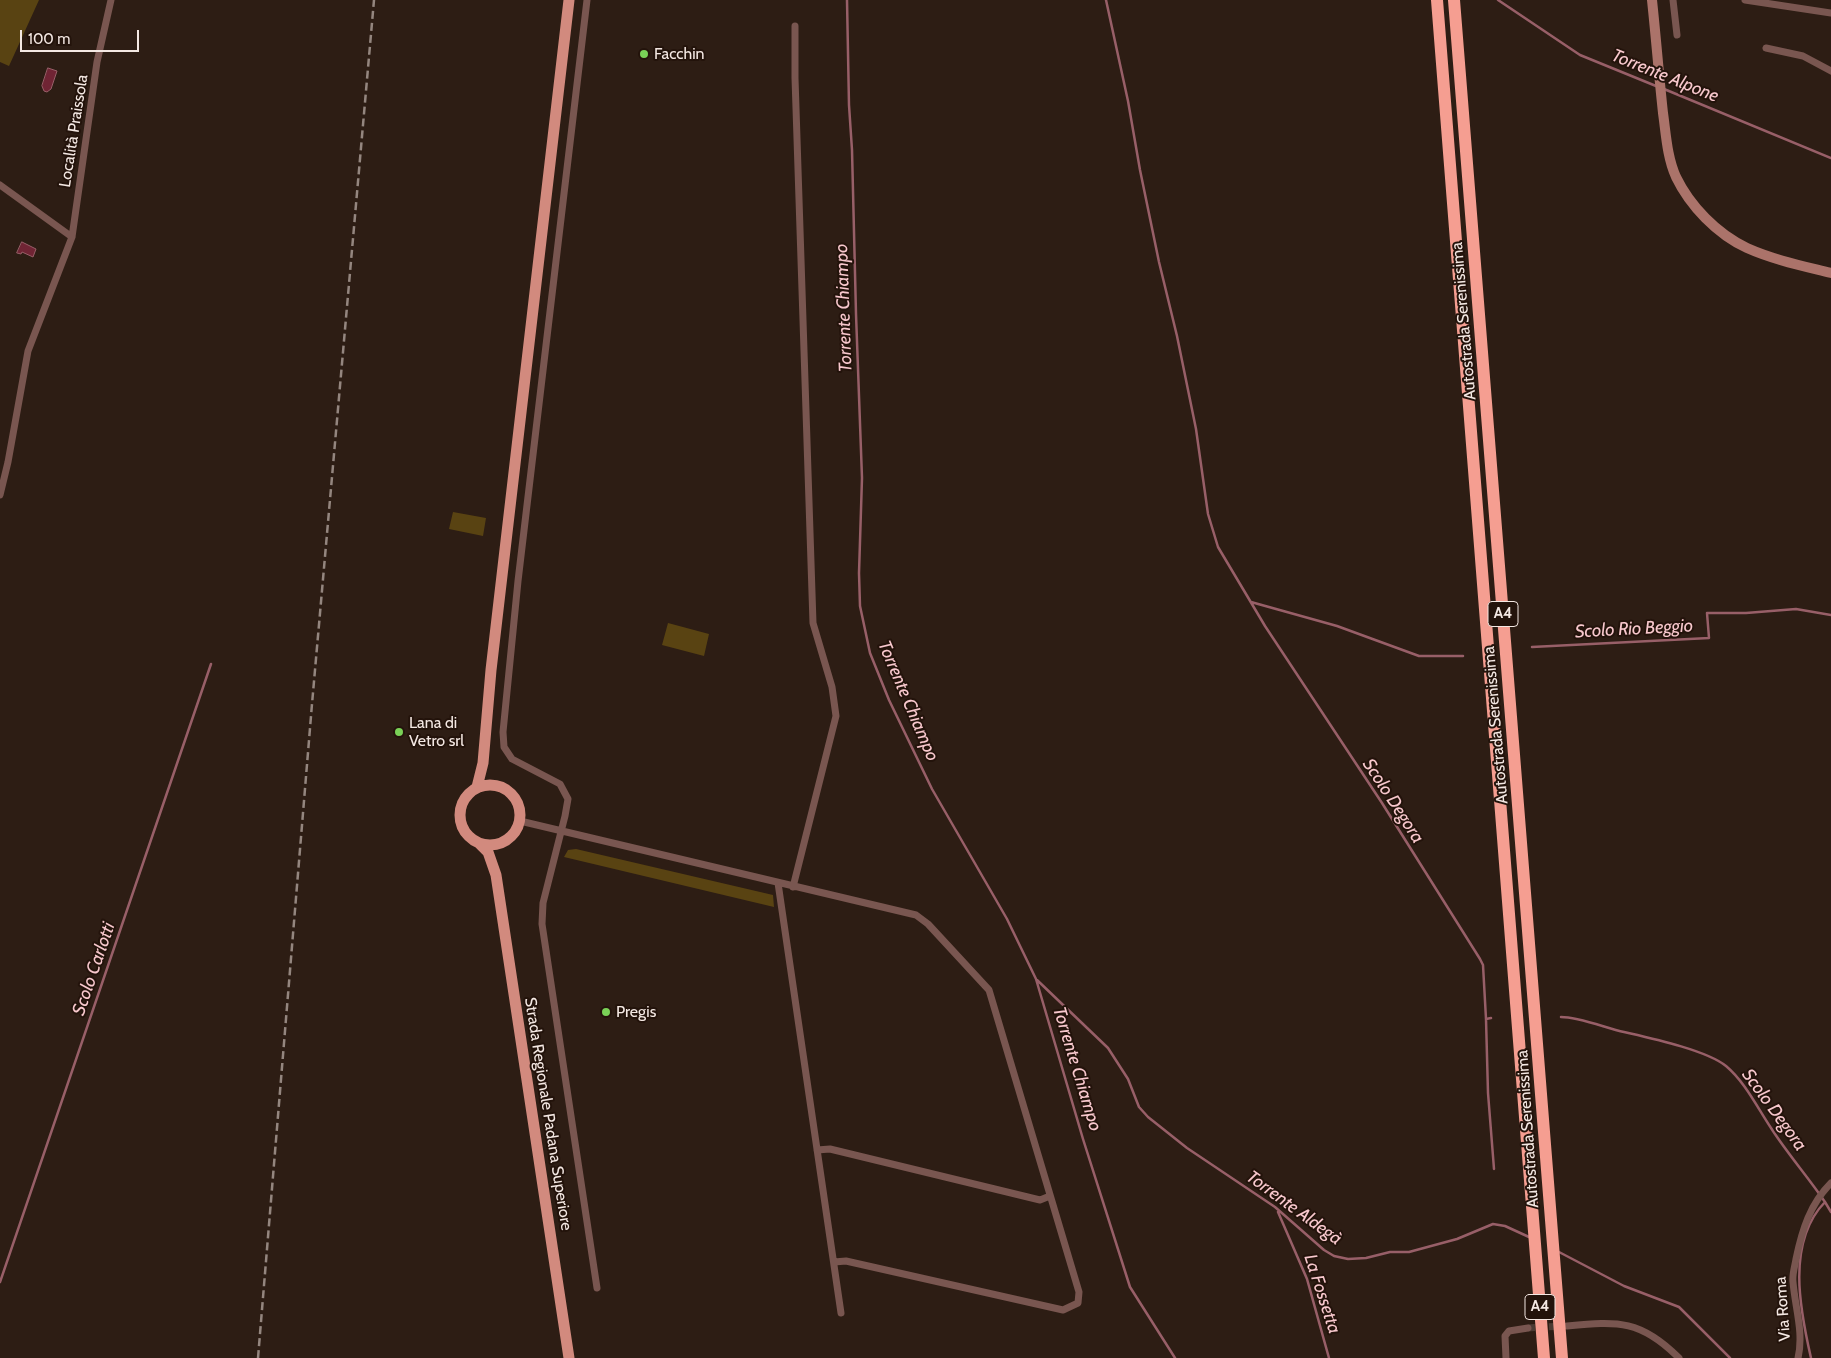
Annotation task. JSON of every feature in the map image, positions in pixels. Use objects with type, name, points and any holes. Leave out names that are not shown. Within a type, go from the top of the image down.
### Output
[{"type":"highway","name":"Autostrada Serenissima","points":[[1437,0],[1544,1358]]},
{"type":"highway","name":"Autostrada Serenissima","points":[[1454,0],[1562,1358]]},
{"type":"main road","points":[[477,787],[482,770],[493,653],[569,0]]},
{"type":"main road","points":[[1652,0],[1658,68],[1670,159],[1675,175],[1683,189],[1707,219],[1725,235],[1746,248],[1772,258],[1831,273]]},
{"type":"main road","points":[[485,739],[486,767],[496,785]]},
{"type":"main road","points":[[486,784],[496,785],[505,788],[513,794],[518,802],[520,821],[508,839],[494,845],[479,843],[470,838],[464,830],[460,811],[463,801],[477,787],[486,784]]},
{"type":"main road","name":"Strada Regionale Padana Superiore","points":[[496,875],[498,852],[500,846],[508,839]]},
{"type":"main road","name":"Strada Regionale Padana Superiore","points":[[479,843],[488,852],[496,875],[569,1358]]},
{"type":"street","name":"Località Praissola","points":[[0,495],[8,462],[28,351],[72,237],[97,62],[111,0]]},
{"type":"street","points":[[587,0],[518,581],[504,747],[512,759],[560,784],[568,798],[562,832],[544,903],[542,924],[597,1288]]},
{"type":"street","points":[[1673,0],[1677,35]]},
{"type":"street","points":[[1745,0],[1831,13]]},
{"type":"street","points":[[793,887],[836,716],[832,688],[813,623],[795,78],[795,26]]},
{"type":"street","points":[[1766,48],[1803,56],[1831,71]]},
{"type":"street","points":[[0,185],[72,237]]},
{"type":"street","points":[[520,821],[778,884],[916,915],[928,924],[989,990],[1079,1292],[1078,1303],[1063,1310],[846,1261],[834,1262]]},
{"type":"street","points":[[778,884],[841,1313]]},
{"type":"street","points":[[817,1150],[830,1149],[1040,1200],[1050,1196]]},
{"type":"street","name":"Via Roma","points":[[1798,1358],[1801,1342],[1792,1279],[1804,1225],[1816,1201],[1831,1183]]},
{"type":"street","points":[[1568,1326],[1616,1322],[1630,1326],[1666,1345],[1679,1358]]},
{"type":"street","points":[[1506,1358],[1505,1336],[1509,1331],[1528,1328]]},
{"type":"shaded area","points":[[0,0],[39,0],[9,66],[0,62]]},
{"type":"shaded area","points":[[48,68],[57,71],[51,89],[47,92],[44,91],[42,86]]},
{"type":"shaded area","points":[[22,242],[36,249],[33,257],[22,252],[21,254],[17,253]]},
{"type":"shaded area","points":[[453,512],[486,518],[483,536],[449,529]]},
{"type":"shaded area","points":[[668,623],[709,634],[704,656],[662,645]]},
{"type":"shaded area","points":[[576,849],[773,895],[774,907],[564,857],[568,850]]},
{"type":"waterway","name":"Torrente Chiampo","points":[[847,0],[862,478],[859,573],[860,606],[870,653],[889,700],[932,789],[1007,919],[1036,979],[1083,1139],[1130,1287],[1175,1358]]},
{"type":"waterway","points":[[1106,0],[1128,101],[1159,262],[1177,336],[1196,429],[1208,514],[1218,547],[1265,626],[1382,803],[1480,959],[1483,965],[1486,1019],[1491,1018]]},
{"type":"waterway","name":"Torrente Alpone","points":[[1498,0],[1580,55],[1656,86]]},
{"type":"waterway","name":"Torrente Alpone","points":[[1664,89],[1831,158]]},
{"type":"waterway","name":"Scolo Rio Beggio","points":[[1251,602],[1337,626],[1419,656],[1463,656]]},
{"type":"waterway","name":"Scolo Rio Beggio","points":[[1532,647],[1709,638],[1707,613],[1746,613],[1796,609],[1831,615]]},
{"type":"waterway","name":"Scolo Carlotti","points":[[0,1282],[211,664]]},
{"type":"waterway","name":"Torrente Aldegà","points":[[1037,980],[1108,1048],[1128,1079],[1139,1107],[1148,1117],[1187,1148],[1275,1207],[1324,1250],[1334,1256],[1348,1259],[1366,1258],[1390,1252],[1409,1252],[1457,1239],[1493,1224],[1505,1226],[1529,1237]]},
{"type":"waterway","name":"Scolo Degora","points":[[1561,1017],[1568,1017],[1677,1045],[1717,1060],[1726,1066],[1745,1087],[1777,1137],[1831,1212]]},
{"type":"waterway","points":[[1486,1019],[1488,1093],[1494,1169]]},
{"type":"waterway","points":[[1811,1358],[1803,1319],[1799,1277],[1805,1236],[1813,1218],[1825,1202]]},
{"type":"waterway","name":"La Fossetta","points":[[1278,1212],[1307,1279],[1329,1358]]},
{"type":"waterway","name":"Torrente Aldegà","points":[[1559,1252],[1624,1286],[1679,1307],[1730,1358]]},
{"type":"tunnel","points":[[1528,1328],[1563,1326]]},
{"type":"railway","points":[[258,1358],[312,704],[374,0]]},
{"type":"place","name":"Facchin","points":[[644,54]]},
{"type":"place","name":"Lana di Vetro srl","points":[[399,732]]},
{"type":"place","name":"Pregis","points":[[606,1012]]}]
